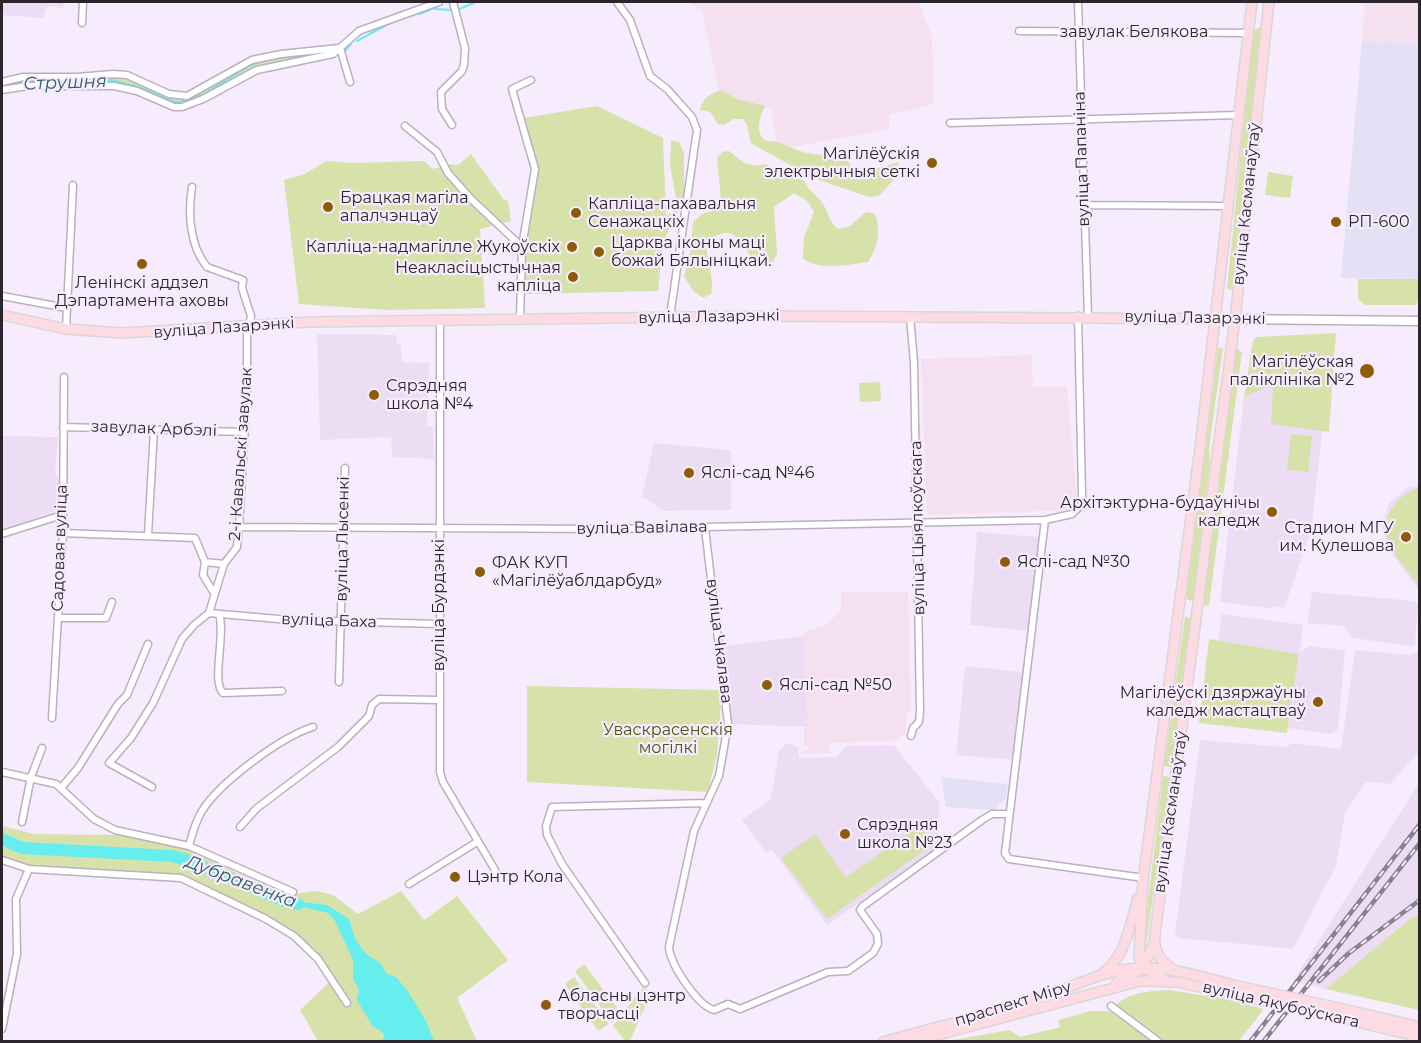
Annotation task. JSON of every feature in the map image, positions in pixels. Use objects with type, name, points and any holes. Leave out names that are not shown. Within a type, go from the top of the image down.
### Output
[{"type":"main road","name":"вуліца Касманаўтаў","points":[[1138,944],[1143,880],[1161,758],[1216,319],[1227,206],[1252,2]]},
{"type":"main road","name":"вуліца Касманаўтаў","points":[[1143,968],[1152,952],[1154,942],[1235,319],[1269,2]]},
{"type":"main road","points":[[1248,30],[1260,22],[1266,26]]},
{"type":"main road","name":"вуліца Лазарэнкі","points":[[2,315],[66,329],[153,333],[249,325],[670,317],[1083,316],[1419,321]]},
{"type":"main road","name":"вуліца Касманаўтаў","points":[[1097,977],[1111,967],[1121,952],[1143,880]]},
{"type":"main road","points":[[1138,944],[1141,952],[1146,953],[1154,942]]},
{"type":"main road","points":[[1154,942],[1160,960],[1174,978]]},
{"type":"main road","points":[[1102,990],[1143,968],[1138,944]]},
{"type":"main road","name":"праспект Міру","points":[[883,1041],[1041,998],[1097,977],[1143,968],[1174,978]]},
{"type":"main road","name":"праспект Міру","points":[[911,1041],[1102,990],[1140,981],[1174,978]]},
{"type":"main road","name":"вуліца Якубоўскага","points":[[1174,978],[1342,1014],[1419,1027]]},
{"type":"main road","name":"вуліца Якубоўскага","points":[[1342,1014],[1419,1037]]},
{"type":"street","points":[[82,23],[83,2]]},
{"type":"street","points":[[2,90],[27,86],[114,86],[137,91],[174,107],[182,107],[204,99],[257,70],[289,61],[324,57],[340,48],[359,31],[439,2]]},
{"type":"street","points":[[452,125],[442,109],[441,92],[462,71],[465,56],[453,2]]},
{"type":"street","points":[[617,2],[630,20],[650,76],[667,89],[692,117],[697,130],[670,317]]},
{"type":"street","name":"вуліца Папаніна","points":[[1045,520],[1072,514],[1082,504],[1083,205],[1078,2]]},
{"type":"street","name":"завулак Белякова","points":[[1019,31],[1248,30]]},
{"type":"street","points":[[2,82],[23,77],[127,75],[169,94],[187,96],[255,59],[340,48]]},
{"type":"street","points":[[340,48],[350,82]]},
{"type":"street","points":[[520,319],[522,247],[535,169],[512,89],[531,80]]},
{"type":"street","points":[[950,123],[1239,115]]},
{"type":"street","points":[[405,126],[437,152],[448,173],[471,200],[522,247]]},
{"type":"street","points":[[66,329],[73,185]]},
{"type":"street","name":"2-і Кавальскі завулак","points":[[192,187],[188,207],[195,247],[207,267],[243,280],[242,288],[251,315],[237,547],[224,564],[209,613]]},
{"type":"street","points":[[1083,205],[1227,206]]},
{"type":"street","points":[[2,296],[67,308]]},
{"type":"street","name":"вуліца Цыялкоўскага","points":[[910,317],[914,362],[920,711],[919,722],[913,728],[911,736]]},
{"type":"street","name":"вуліца Бурдэнкі","points":[[440,320],[438,530],[440,772],[496,875]]},
{"type":"street","name":"Садовая вуліца","points":[[51,718],[63,533],[64,377]]},
{"type":"street","name":"завулак Арбэлі","points":[[63,427],[244,432]]},
{"type":"street","points":[[148,535],[154,429]]},
{"type":"street","name":"вуліца Лысенкі","points":[[339,682],[345,468]]},
{"type":"street","points":[[2,534],[62,515]]},
{"type":"street","points":[[1045,520],[1005,853],[1009,859],[1143,880]]},
{"type":"street","name":"вуліца Вавілава","points":[[239,527],[438,530],[705,528],[1045,520]]},
{"type":"street","name":"вуліца Чкалава","points":[[705,528],[728,724],[719,776],[693,831],[673,923],[670,960],[702,1003],[714,1010],[728,1004],[740,1009],[828,972],[848,971],[873,952],[878,944],[877,934],[860,910],[862,906],[982,820],[992,814],[1008,814]]},
{"type":"street","points":[[63,533],[195,538],[205,562],[203,575],[214,593]]},
{"type":"street","points":[[205,562],[224,564]]},
{"type":"street","points":[[58,618],[106,618],[112,602]]},
{"type":"street","points":[[152,787],[109,763],[131,738],[153,703],[182,639],[209,613],[219,614],[223,634],[217,682],[219,690],[223,693],[282,691]]},
{"type":"street","name":"вуліца Баха","points":[[219,614],[342,622],[439,624]]},
{"type":"street","points":[[61,788],[78,768],[118,704],[127,695],[148,644]]},
{"type":"street","points":[[240,827],[257,808],[338,747],[369,716],[372,705],[380,699],[439,700]]},
{"type":"street","points":[[189,846],[201,811],[218,790],[261,755],[300,731],[313,727]]},
{"type":"street","points":[[22,822],[31,777],[42,748]]},
{"type":"street","points":[[2,772],[56,784],[94,819],[115,830],[189,846],[293,892]]},
{"type":"street","points":[[645,983],[588,905],[552,845],[546,826],[552,807],[706,803]]},
{"type":"street","points":[[409,884],[477,842]]},
{"type":"street","points":[[2,860],[29,869],[181,878],[266,919],[294,936],[318,959],[347,1004]]},
{"type":"street","points":[[2,1029],[17,954],[16,898],[29,869]]},
{"type":"street","points":[[1111,1006],[1159,1041]]},
{"type":"shaded area","points":[[2,2],[64,2],[63,8],[47,6],[43,18],[2,15]]},
{"type":"shaded area","points":[[687,2],[919,2],[932,37],[934,104],[889,115],[889,129],[777,150],[771,107],[723,110],[702,10]]},
{"type":"shaded area","points":[[1365,2],[1419,2],[1419,43],[1362,41]]},
{"type":"shaded area","points":[[1362,41],[1419,43],[1419,279],[1341,278]]},
{"type":"shaded area","name":"Сярэдняя школа №4","points":[[317,334],[396,335],[397,344],[401,345],[402,362],[429,363],[427,426],[433,427],[434,459],[392,457],[391,437],[320,440]]},
{"type":"shaded area","points":[[1032,355],[1033,387],[1067,386],[1077,501],[1072,510],[927,515],[921,359]]},
{"type":"shaded area","name":"Архітэктурна-будаўнічы каледж","points":[[1273,385],[1326,398],[1311,531],[1284,608],[1275,606],[1274,609],[1220,602],[1244,397]]},
{"type":"shaded area","points":[[2,436],[58,437],[55,474],[59,479],[59,506],[55,511],[4,529],[2,526]]},
{"type":"shaded area","name":"Яслі-сад №46","points":[[654,443],[731,450],[731,510],[663,511],[642,496]]},
{"type":"shaded area","points":[[1419,486],[1419,590],[1389,550],[1382,524],[1389,503],[1409,487]]},
{"type":"shaded area","name":"Яслі-сад №30","points":[[977,532],[1039,537],[1029,631],[970,625]]},
{"type":"shaded area","points":[[841,592],[908,592],[911,711],[906,712],[906,734],[893,741],[830,743],[830,753],[802,754],[802,750],[809,750],[808,747],[804,747],[804,727],[808,726],[804,636],[806,631],[827,624],[841,610]]},
{"type":"shaded area","points":[[1312,592],[1414,601],[1418,604],[1415,644],[1412,646],[1353,638],[1343,626],[1307,623]]},
{"type":"shaded area","points":[[1222,614],[1303,625],[1300,653],[1309,646],[1345,650],[1338,730],[1331,734],[1288,728],[1299,654],[1218,642]]},
{"type":"shaded area","name":"Яслі-сад №50","points":[[804,636],[808,727],[732,724],[726,646]]},
{"type":"shaded area","points":[[1355,650],[1409,655],[1419,651],[1419,752],[1390,784],[1366,782],[1345,813],[1336,866],[1293,949],[1180,938],[1175,934],[1200,740],[1286,747],[1293,743],[1341,749]]},
{"type":"shaded area","points":[[965,666],[1023,672],[1012,760],[956,755]]},
{"type":"shaded area","name":"Сярэдняя школа №23","points":[[787,743],[798,747],[799,758],[837,757],[846,746],[894,745],[939,802],[938,847],[827,925],[772,850],[766,853],[742,820],[771,799],[779,750]]},
{"type":"shaded area","points":[[941,777],[1008,784],[1006,798],[994,810],[946,807]]},
{"type":"shaded area","points":[[1419,783],[1419,915],[1412,917],[1326,989],[1293,981]]},
{"type":"green space","points":[[1260,27],[1263,31],[1232,290],[1227,289],[1253,31]]},
{"type":"green space","points":[[329,50],[329,53],[281,60],[251,70],[182,105],[110,83],[25,83],[2,86],[21,80],[115,77],[125,78],[173,98],[187,100],[254,62]]},
{"type":"green space","points":[[721,90],[737,99],[765,106],[759,130],[767,141],[779,142],[810,154],[824,155],[841,152],[853,168],[871,170],[899,162],[897,176],[879,196],[869,197],[816,179],[752,144],[743,119],[734,119],[724,125],[718,124],[710,112],[700,110],[707,97]]},
{"type":"green space","points":[[597,106],[663,138],[666,216],[673,212],[676,198],[670,165],[671,140],[679,142],[684,153],[684,199],[663,242],[658,291],[526,294],[526,248],[539,167],[523,118]]},
{"type":"green space","points":[[729,151],[746,163],[766,164],[785,177],[804,180],[807,187],[823,204],[830,220],[838,229],[850,226],[866,212],[875,214],[878,239],[868,262],[827,266],[803,259],[804,237],[814,212],[807,201],[794,193],[774,207],[777,252],[774,261],[767,264],[755,261],[736,236],[724,233],[706,242],[712,281],[711,294],[703,298],[693,291],[684,276],[690,252],[693,222],[702,214],[718,209],[721,200],[717,158],[722,152]]},
{"type":"green space","points":[[471,154],[504,200],[508,200],[511,221],[480,229],[485,308],[387,310],[299,304],[284,180],[305,174],[326,161],[351,163],[424,161],[433,169],[447,164],[458,165]]},
{"type":"green space","points":[[1268,172],[1293,176],[1290,198],[1265,195]]},
{"type":"green space","points":[[1358,279],[1419,279],[1419,298],[1416,305],[1365,305],[1358,299]]},
{"type":"green space","points":[[1336,333],[1329,432],[1271,424],[1273,385],[1244,397],[1253,340],[1257,337]]},
{"type":"green space","points":[[1218,348],[1223,348],[1209,448],[1210,464],[1193,599],[1190,601],[1186,598]]},
{"type":"green space","points":[[1236,348],[1242,352],[1209,605],[1205,606],[1202,604]]},
{"type":"green space","points":[[880,382],[881,401],[860,402],[859,383]]},
{"type":"green space","points":[[1291,434],[1312,436],[1308,472],[1287,470]]},
{"type":"green space","name":"Стадион МГУ им. Кулешова","points":[[1420,488],[1419,585],[1392,549],[1386,533],[1386,524],[1397,502],[1411,491]]},
{"type":"green space","points":[[1185,616],[1191,619],[1171,767],[1164,766]]},
{"type":"green space","points":[[1209,639],[1299,654],[1287,733],[1199,723]]},
{"type":"green space","name":"Уваскрасенскія могілкі","points":[[527,686],[722,690],[717,754],[708,792],[527,782]]},
{"type":"green space","points":[[1163,776],[1170,777],[1146,946],[1143,943]]},
{"type":"green space","points":[[920,825],[934,844],[827,919],[781,858],[815,834],[846,877]]},
{"type":"green space","points":[[2,826],[35,834],[119,835],[181,847],[285,895],[316,891],[333,895],[358,914],[401,891],[424,920],[457,896],[508,960],[457,998],[477,1041],[318,1041],[300,1010],[335,977],[314,949],[289,928],[182,874],[28,867],[2,857]]},
{"type":"green space","points":[[1419,915],[1419,1010],[1326,989],[1412,917]]},
{"type":"green space","points":[[584,964],[620,1012],[612,1023],[575,971]]},
{"type":"green space","points":[[574,977],[609,1024],[598,1031],[565,984]]},
{"type":"green space","points":[[644,986],[650,995],[630,1041],[625,1041],[613,1026]]},
{"type":"green space","points":[[1170,990],[1230,1000],[1264,1009],[1239,1041],[941,1042],[1009,1030],[1020,1037],[1060,1027],[1058,1020],[1091,1011],[1111,1011],[1130,996]]},
{"type":"water","points":[[284,901],[327,905],[349,919],[355,939],[365,953],[380,963],[386,973],[397,978],[409,993],[426,1021],[434,1041],[383,1041],[384,1035],[373,1027],[357,1000],[359,990],[353,979],[353,960],[335,921],[328,913],[286,903]]},
{"type":"waterway","name":"Струшня","points":[[457,10],[476,2]]},
{"type":"waterway","name":"Струшня","points":[[434,9],[453,10]]},
{"type":"waterway","name":"Струшня","points":[[419,14],[430,10]]},
{"type":"waterway","name":"Струшня","points":[[403,18],[414,15]]},
{"type":"waterway","name":"Струшня","points":[[357,41],[392,22]]},
{"type":"waterway","name":"Струшня","points":[[345,51],[351,44]]},
{"type":"waterway","name":"Струшня","points":[[271,59],[313,54]]},
{"type":"waterway","name":"Струшня","points":[[10,83],[111,80],[136,86],[175,102],[209,91],[240,71],[262,61]]},
{"type":"waterway","name":"Дубравенка","points":[[2,839],[22,848],[172,856],[190,861],[284,901],[298,904]]},
{"type":"railway","points":[[1250,1042],[1420,824]]},
{"type":"railway","points":[[1263,1042],[1420,843]]},
{"type":"railway","points":[[1319,981],[1349,953],[1420,900]]},
{"type":"place","name":"Магілёўскія электрычныя сеткі","points":[[932,163]]},
{"type":"place","name":"Брацкая магіла апалчэнцаў","points":[[328,207]]},
{"type":"place","name":"Капліца-пахавальня Сенажацкіх","points":[[576,213]]},
{"type":"place","name":"РП-600","points":[[1336,222]]},
{"type":"place","name":"Капліца-надмагілле Жукоўскіх","points":[[572,247]]},
{"type":"place","name":"Царква іконы маці божай Бялыніцкай.","points":[[599,252]]},
{"type":"place","name":"Ленінскі аддзел Дэпартамента аховы","points":[[142,264]]},
{"type":"place","name":"Неакласіцыстычная капліца","points":[[573,277]]},
{"type":"place","name":"Магілёўская паліклініка №2","points":[[1367,371]]},
{"type":"place","name":"Сярэдняя школа №4","points":[[374,395]]},
{"type":"place","name":"Яслі-сад №46","points":[[689,473]]},
{"type":"place","name":"Архітэктурна-будаўнічы каледж","points":[[1272,512]]},
{"type":"place","name":"Стадион МГУ им. Кулешова","points":[[1406,537]]},
{"type":"place","name":"Яслі-сад №30","points":[[1005,562]]},
{"type":"place","name":"ФАК КУП «Магілёўаблдарбуд»","points":[[480,572]]},
{"type":"place","name":"Яслі-сад №50","points":[[767,685]]},
{"type":"place","name":"Магілёўскі дзяржаўны каледж мастацтваў","points":[[1318,702]]},
{"type":"place","name":"Сярэдняя школа №23","points":[[845,834]]},
{"type":"place","name":"Цэнтр Кола","points":[[455,877]]},
{"type":"place","name":"Абласны цэнтр творчасці","points":[[546,1005]]}]
